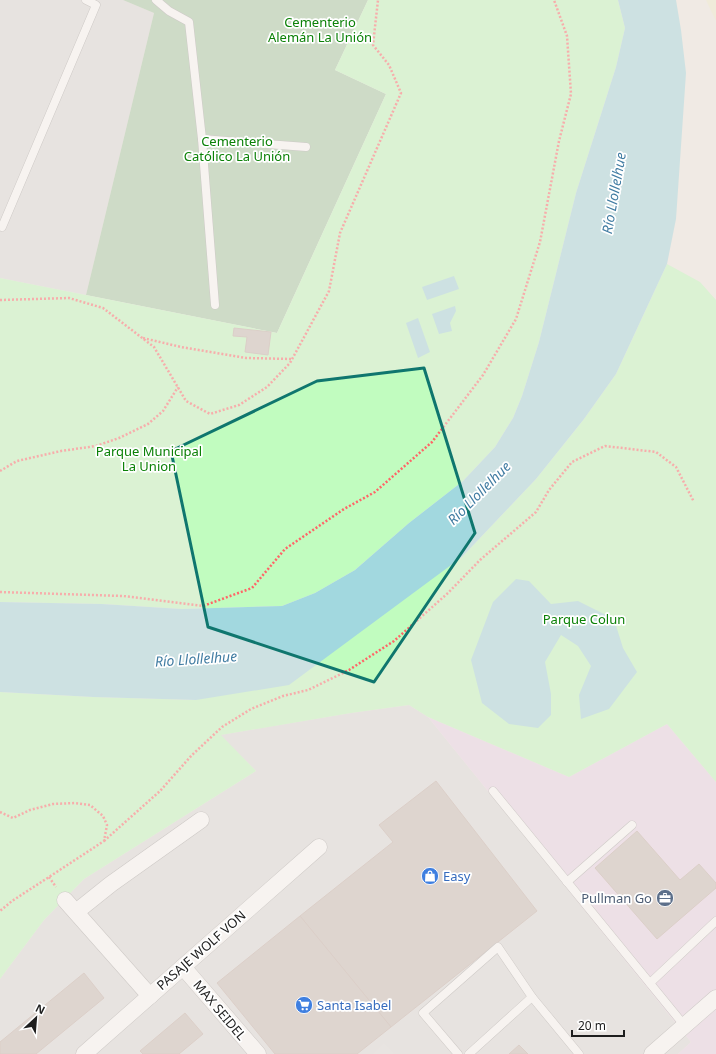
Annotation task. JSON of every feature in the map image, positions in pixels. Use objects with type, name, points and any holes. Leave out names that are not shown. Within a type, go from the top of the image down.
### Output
[{"type":"street","points":[[76,912],[111,884],[201,820]]},
{"type":"street","name":"PASAJE WOLF VON","points":[[84,1054],[319,847]]},
{"type":"street","points":[[65,900],[150,996]]},
{"type":"street","name":"MAX SEIDEL","points":[[183,967],[258,1054]]},
{"type":"street","points":[[652,1054],[716,998]]},
{"type":"lane","points":[[2,227],[96,5],[86,0]]},
{"type":"lane","points":[[156,0],[169,11],[189,22],[202,139],[215,305]]},
{"type":"lane","points":[[202,139],[306,146]]},
{"type":"lane","points":[[493,791],[684,1026]]},
{"type":"lane","points":[[568,882],[632,825]]},
{"type":"lane","points":[[650,983],[716,920]]},
{"type":"lane","points":[[458,1054],[423,1014],[498,947],[532,996],[579,1054]]},
{"type":"lane","points":[[469,1054],[532,996]]},
{"type":"path","points":[[0,300],[69,298],[103,308],[154,347],[186,401],[210,414],[239,405],[267,387],[290,363],[329,292],[340,234],[402,93],[389,65],[373,45],[378,0]]},
{"type":"path","points":[[0,592],[123,596],[203,606],[252,588],[285,549],[344,509],[375,492],[432,442],[483,375],[516,319],[540,242],[559,141],[572,94],[567,36],[554,0]]},
{"type":"path","points":[[140,337],[181,347],[246,358],[292,359]]},
{"type":"path","points":[[0,471],[17,461],[61,451],[96,446],[119,438],[148,424],[163,411],[178,387]]},
{"type":"path","points":[[0,911],[12,900],[104,841],[160,790],[192,755],[222,728],[251,709],[283,696],[308,690],[349,670],[394,641],[448,593],[480,560],[536,512],[549,490],[572,462],[605,446],[656,452],[676,467],[694,502]]},
{"type":"path","points":[[0,812],[12,818],[30,810],[54,804],[75,803],[90,805],[103,816],[106,825],[104,841]]},
{"type":"highlighted area","points":[[424,368],[475,533],[374,682],[208,627],[171,451],[317,381]]},
{"type":"shaded area","points":[[0,0],[123,0],[154,13],[86,295],[0,278]]},
{"type":"shaded area","points":[[409,705],[428,717],[691,1042],[678,1054],[0,1054],[0,979],[44,920],[84,879],[256,771],[220,735]]},
{"type":"shaded area","points":[[428,717],[569,777],[667,724],[716,782],[716,1054],[678,1054],[691,1042]]},
{"type":"shaded area","points":[[384,1043],[394,1054],[373,1054]]},
{"type":"green space","name":"Cementerio Católico La Unión","points":[[123,0],[368,0],[335,70],[386,94],[277,333],[86,295],[154,13]]},
{"type":"green space","name":"Parque Municipal La Union","points":[[368,0],[618,0],[625,28],[616,67],[576,193],[539,342],[522,396],[513,418],[495,447],[463,481],[409,523],[355,570],[315,593],[282,606],[182,609],[102,604],[0,602],[0,278],[277,333],[386,94],[335,70]]},
{"type":"green space","points":[[706,0],[716,0],[716,20],[715,19]]},
{"type":"green space","name":"Parque Colun","points":[[667,264],[700,282],[716,300],[716,782],[667,724],[569,777],[428,717],[409,705],[351,713],[221,735],[256,771],[84,879],[44,920],[0,979],[0,692],[93,697],[196,700],[418,588],[462,557],[536,479],[584,419],[616,374]]},
{"type":"water","name":"Río Llollelhue","points":[[618,0],[676,0],[686,73],[676,219],[667,264],[616,374],[584,419],[536,479],[462,557],[289,685],[196,700],[93,697],[0,692],[0,602],[102,604],[182,609],[282,606],[315,593],[355,570],[409,523],[463,481],[495,447],[513,418],[522,396],[539,342],[576,193],[616,67],[625,28]]},
{"type":"water","points":[[454,276],[459,289],[427,300],[422,287]]},
{"type":"water","points":[[455,306],[456,311],[450,323],[452,331],[439,334],[432,314]]},
{"type":"water","points":[[418,318],[430,352],[418,358],[406,323]]},
{"type":"water","points":[[516,579],[529,581],[551,604],[578,601],[614,619],[623,648],[637,672],[609,709],[581,719],[579,695],[591,666],[578,646],[561,635],[545,662],[551,694],[551,715],[538,728],[509,724],[482,703],[471,660],[493,602]]},
{"type":"building","points":[[234,328],[271,332],[268,355],[245,352],[247,337],[233,336]]},
{"type":"building","name":"Easy","points":[[436,781],[537,911],[391,1027],[300,916],[393,842],[379,825]]},
{"type":"building","points":[[637,831],[680,880],[699,864],[716,883],[716,888],[657,939],[595,868]]},
{"type":"building","name":"Santa Isabel","points":[[300,916],[391,1027],[357,1054],[275,1054],[217,983]]},
{"type":"building","points":[[84,973],[104,998],[36,1054],[0,1054],[0,1042]]},
{"type":"building","points":[[185,1013],[203,1034],[179,1054],[143,1054],[140,1051]]},
{"type":"building","points":[[519,1045],[528,1054],[509,1054]]},
{"type":"place","name":"Easy","points":[[430,876]]},
{"type":"place","name":"Pullman Go","points":[[665,898]]},
{"type":"place","name":"Santa Isabel","points":[[304,1005]]},
{"type":"park label","name":"Cementerio Alemán La Unión","points":[[320,30]]}]
